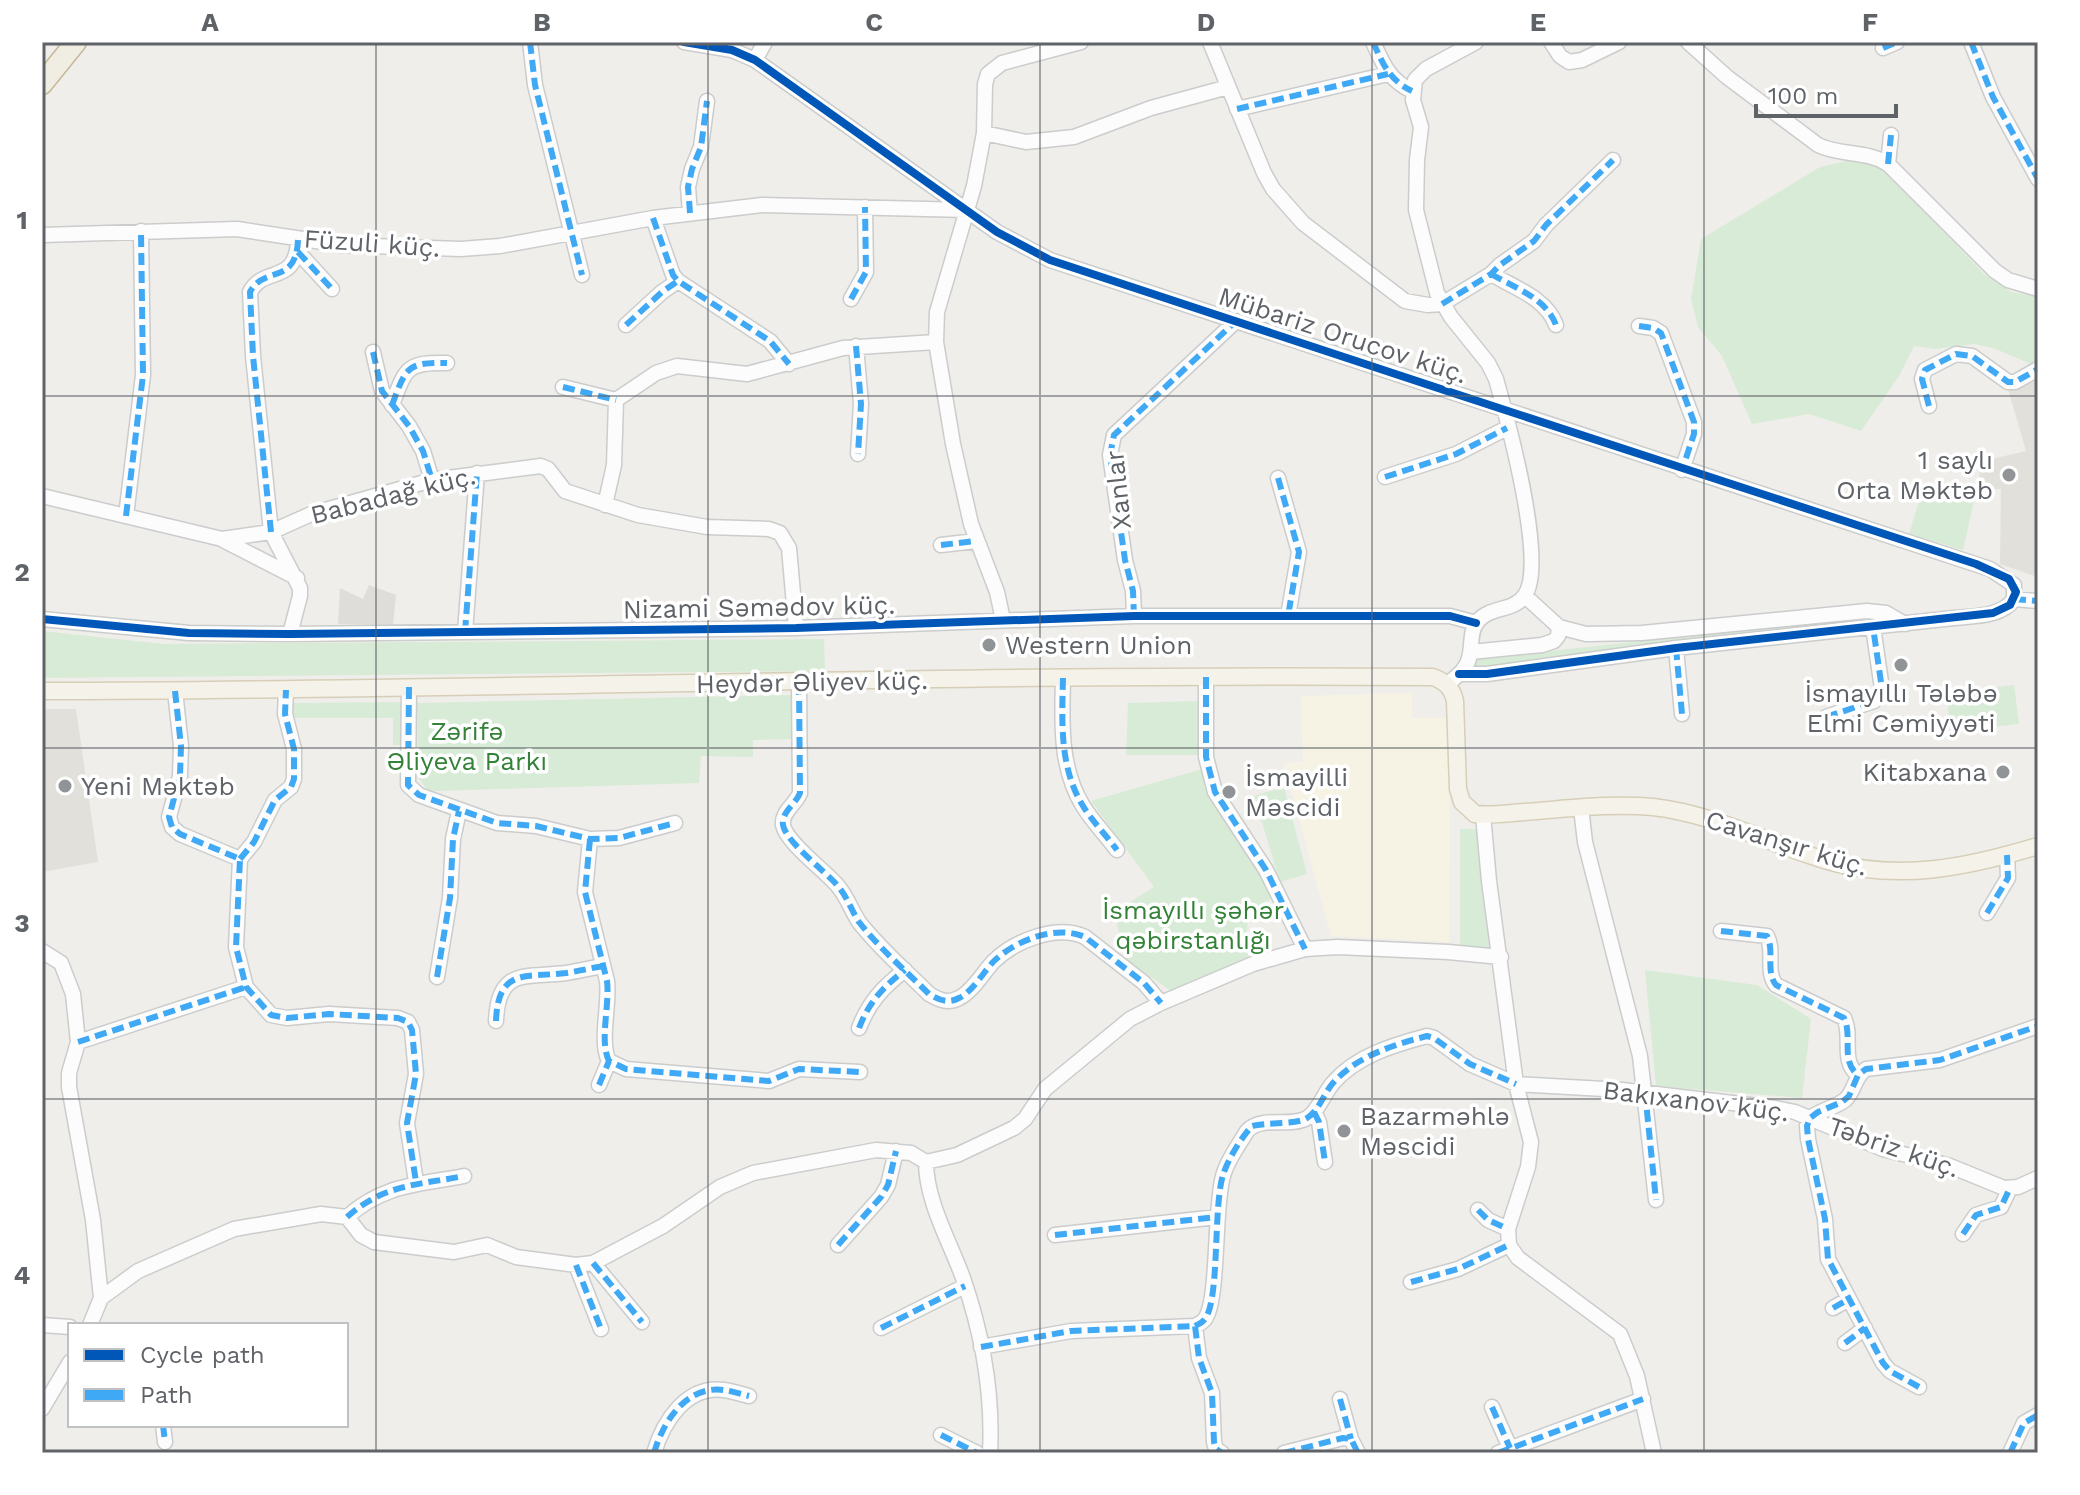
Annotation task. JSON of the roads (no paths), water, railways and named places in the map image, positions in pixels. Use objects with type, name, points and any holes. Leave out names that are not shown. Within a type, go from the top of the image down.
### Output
[{"type":"highway","points":[[42,84],[76,42]]},
{"type":"main road","name":"Heydər Əliyev küç.","points":[[42,691],[1063,678],[1453,679]]},
{"type":"main road","name":"Cavanşır küç.","points":[[1453,679],[1458,789],[1466,807],[1475,814],[1634,806],[1683,812],[1725,823],[1829,862],[1880,872],[1939,870],[2038,846]]},
{"type":"street","points":[[530,42],[535,85],[582,275]]},
{"type":"street","name":"Mübariz Orucov küç.","points":[[684,42],[721,47],[755,60],[1019,246],[1050,260],[1990,569],[2014,585],[2014,599]]},
{"type":"street","points":[[755,60],[765,42]]},
{"type":"street","points":[[1003,620],[997,592],[976,541],[953,444],[936,342],[940,297],[968,210],[984,133],[988,74],[995,67],[1081,42]]},
{"type":"street","points":[[1210,42],[1273,189],[1303,223],[1405,301],[1416,305],[1442,304],[1491,274],[1534,241],[1552,219],[1613,160]]},
{"type":"street","points":[[1373,42],[1388,74],[1395,82],[1412,91]]},
{"type":"street","points":[[1453,679],[1466,667],[1476,623],[1485,615],[1510,607],[1525,596],[1531,573],[1529,528],[1496,379],[1488,363],[1442,304],[1416,210],[1421,127],[1412,91],[1420,74],[1476,42]]},
{"type":"street","points":[[1551,42],[1560,56],[1569,62],[1582,60],[1619,42]]},
{"type":"street","points":[[1688,42],[1727,77],[1818,145],[1834,151],[1870,155],[1888,164],[1995,271],[2008,280],[2038,289]]},
{"type":"street","points":[[1971,42],[1993,97],[2038,179]]},
{"type":"street","points":[[1237,109],[1388,74]]},
{"type":"street","points":[[984,133],[1026,142],[1074,137],[1151,108],[1228,87]]},
{"type":"street","points":[[690,213],[688,187],[701,147],[707,101]]},
{"type":"street","points":[[1888,164],[1891,135]]},
{"type":"street","name":"Füzuli küç.","points":[[42,235],[237,229],[261,231],[298,246],[461,249],[500,246],[653,218],[762,205],[968,210]]},
{"type":"street","points":[[851,299],[866,272],[865,207]]},
{"type":"street","points":[[653,218],[673,275],[678,281],[770,341],[789,364]]},
{"type":"street","points":[[126,516],[143,375],[141,231]]},
{"type":"street","points":[[290,634],[300,596],[297,578],[271,532],[253,356],[250,292],[262,280],[284,272],[298,246],[332,289]]},
{"type":"street","points":[[1491,274],[1542,302],[1556,325]]},
{"type":"street","points":[[626,325],[678,281]]},
{"type":"street","name":"Xanlar","points":[[1134,616],[1133,591],[1125,560],[1110,455],[1114,435],[1236,321]]},
{"type":"street","points":[[1639,326],[1661,333],[1693,414],[1694,434],[1682,470]]},
{"type":"street","points":[[563,387],[616,400],[656,373],[677,366],[747,374],[856,346],[936,342]]},
{"type":"street","points":[[856,346],[861,404],[858,454]]},
{"type":"street","points":[[373,352],[382,391],[409,426],[423,451],[432,480]]},
{"type":"street","points":[[1929,406],[1922,379],[1925,370],[1956,354],[1972,356],[2008,382],[2015,382],[2038,369]]},
{"type":"street","points":[[392,405],[403,377],[413,366],[447,363]]},
{"type":"street","points":[[605,505],[614,465],[616,400]]},
{"type":"street","points":[[1385,477],[1445,459],[1507,428]]},
{"type":"street","name":"Babadağ küç.","points":[[42,496],[222,539],[271,532],[311,514],[432,480],[541,466],[548,469],[565,491],[605,505],[672,523],[769,529],[780,533],[789,548],[796,628]]},
{"type":"street","points":[[465,632],[477,473]]},
{"type":"street","points":[[1278,478],[1299,552],[1288,616]]},
{"type":"street","points":[[222,539],[297,578]]},
{"type":"street","points":[[941,545],[976,541]]},
{"type":"street","points":[[1525,596],[1559,627],[1586,634],[1642,633],[1867,611],[1886,613],[1906,625]]},
{"type":"street","points":[[1453,679],[1676,648],[1906,625],[1993,613],[2004,609],[2014,599],[2038,601]]},
{"type":"street","name":"Nizami Səmədov küç.","points":[[42,619],[189,633],[290,634],[796,628],[1134,616],[1457,617],[1476,623]]},
{"type":"street","points":[[1471,652],[1547,644],[1558,636],[1559,627]]},
{"type":"street","points":[[1826,717],[1874,701],[1880,696],[1882,689],[1873,627]]},
{"type":"street","points":[[1676,648],[1682,714]]},
{"type":"street","points":[[1206,677],[1206,757],[1215,792],[1266,870],[1305,949]]},
{"type":"street","points":[[1063,678],[1062,739],[1071,783],[1083,807],[1117,850]]},
{"type":"street","points":[[799,683],[800,793],[783,819],[783,827],[838,886],[863,927],[929,994],[938,1000],[961,998],[1005,951],[1056,931],[1075,932],[1085,937],[1144,983],[1161,1003]]},
{"type":"street","points":[[409,687],[408,785],[419,795],[497,823],[536,826],[590,839],[619,838],[675,823]]},
{"type":"street","points":[[286,690],[285,714],[294,749],[294,779],[291,787],[275,800],[254,842],[240,859],[236,947],[246,987],[271,1015],[287,1018],[343,1015],[398,1018],[408,1022],[412,1030],[416,1074],[407,1123],[416,1182]]},
{"type":"street","points":[[175,691],[181,746],[179,785],[169,817],[172,827],[180,834],[240,859]]},
{"type":"street","points":[[1581,808],[1585,842],[1636,1039],[1656,1200]]},
{"type":"street","points":[[437,977],[450,898],[453,839],[459,811]]},
{"type":"street","points":[[1483,815],[1516,1084],[1529,1131],[1531,1156],[1508,1229],[1509,1245],[1518,1258],[1620,1334],[1637,1376],[1654,1453]]},
{"type":"street","points":[[590,839],[585,892],[609,996],[605,1049],[609,1061],[599,1085]]},
{"type":"street","points":[[1987,913],[2008,878],[2007,855]]},
{"type":"street","points":[[1721,931],[1767,936],[1771,944],[1770,978],[1776,985],[1844,1018],[1848,1058],[1852,1070],[1858,1075],[1876,1067],[1940,1060],[2038,1026]]},
{"type":"street","points":[[101,1298],[138,1271],[234,1229],[321,1214],[347,1217],[361,1235],[374,1242],[454,1252],[487,1245],[516,1257],[576,1265],[593,1263],[663,1226],[720,1187],[753,1173],[876,1150],[911,1153],[926,1162],[957,1155],[1014,1128],[1025,1119],[1037,1098],[1130,1019],[1253,964],[1305,949],[1388,949],[1501,957]]},
{"type":"street","points":[[42,951],[61,963],[69,979],[78,1042],[69,1073],[69,1087],[93,1220],[101,1298],[91,1323]]},
{"type":"street","points":[[496,1021],[497,1001],[504,987],[521,976],[603,966]]},
{"type":"street","points":[[859,1028],[865,1011],[883,987],[905,970]]},
{"type":"street","points":[[78,1042],[246,987]]},
{"type":"street","name":"Bakıxanov küç.","points":[[1314,1112],[1333,1082],[1353,1065],[1377,1052],[1427,1036],[1470,1064],[1516,1084],[1645,1092],[1775,1108],[1810,1118],[1849,1096],[1858,1075]]},
{"type":"street","points":[[609,1061],[626,1069],[769,1081],[799,1069],[860,1072]]},
{"type":"street","points":[[981,1347],[1071,1331],[1195,1326],[1203,1322],[1212,1289],[1224,1172],[1247,1131],[1260,1124],[1303,1120],[1314,1112],[1319,1122],[1325,1162]]},
{"type":"street","name":"Təbriz küç.","points":[[1919,1387],[1890,1371],[1883,1363],[1828,1259],[1825,1219],[1808,1139],[1810,1118],[1883,1149],[1950,1166],[2010,1188]]},
{"type":"street","points":[[838,1245],[881,1197],[888,1185],[896,1151]]},
{"type":"street","points":[[926,1162],[929,1188],[965,1286],[981,1347],[989,1402],[990,1453]]},
{"type":"street","points":[[347,1217],[362,1203],[416,1182],[430,1183],[464,1176]]},
{"type":"street","points":[[1963,1234],[1976,1215],[2001,1207],[2010,1188],[2038,1178]]},
{"type":"street","points":[[1478,1210],[1488,1220],[1508,1229]]},
{"type":"street","points":[[1055,1235],[1217,1217]]},
{"type":"street","points":[[1411,1282],[1458,1269],[1509,1245]]},
{"type":"street","points":[[593,1263],[642,1322]]},
{"type":"street","points":[[576,1265],[601,1329]]},
{"type":"street","points":[[881,1328],[965,1286]]},
{"type":"street","points":[[1833,1308],[1849,1299]]},
{"type":"street","points":[[42,1325],[68,1327]]},
{"type":"street","points":[[1195,1326],[1199,1358],[1212,1393],[1217,1452]]},
{"type":"street","points":[[1845,1343],[1865,1328]]},
{"type":"street","points":[[42,1409],[68,1365]]},
{"type":"street","points":[[654,1453],[670,1416],[683,1402],[704,1391],[722,1389],[749,1396]]},
{"type":"street","points":[[1340,1399],[1358,1453]]},
{"type":"street","points":[[1492,1407],[1504,1450],[1643,1399]]},
{"type":"street","points":[[2010,1453],[2024,1423],[2038,1415]]},
{"type":"street","points":[[163,1427],[165,1442]]},
{"type":"street","points":[[941,1435],[977,1453]]},
{"type":"street","points":[[1284,1453],[1336,1438],[1351,1439]]},
{"type":"place","name":"1 saylı Orta Məktəb","points":[[2009,475]]},
{"type":"place","name":"Western Union","points":[[989,645]]},
{"type":"place","name":"İsmayıllı Tələbə Elmi Cəmiyyəti","points":[[1901,665]]},
{"type":"place","name":"Kitabxana","points":[[2003,772]]},
{"type":"place","name":"Yeni Məktəb","points":[[65,786]]},
{"type":"place","name":"İsmayilli Məscidi","points":[[1229,792]]},
{"type":"place","name":"Bazarməhlə Məscidi","points":[[1344,1131]]},
{"type":"park label","name":"Zərifə Əliyeva Parkı","points":[[467,746]]},
{"type":"park label","name":"İsmayıllı şəhər qəbirstanlığı","points":[[1193,925]]}]
